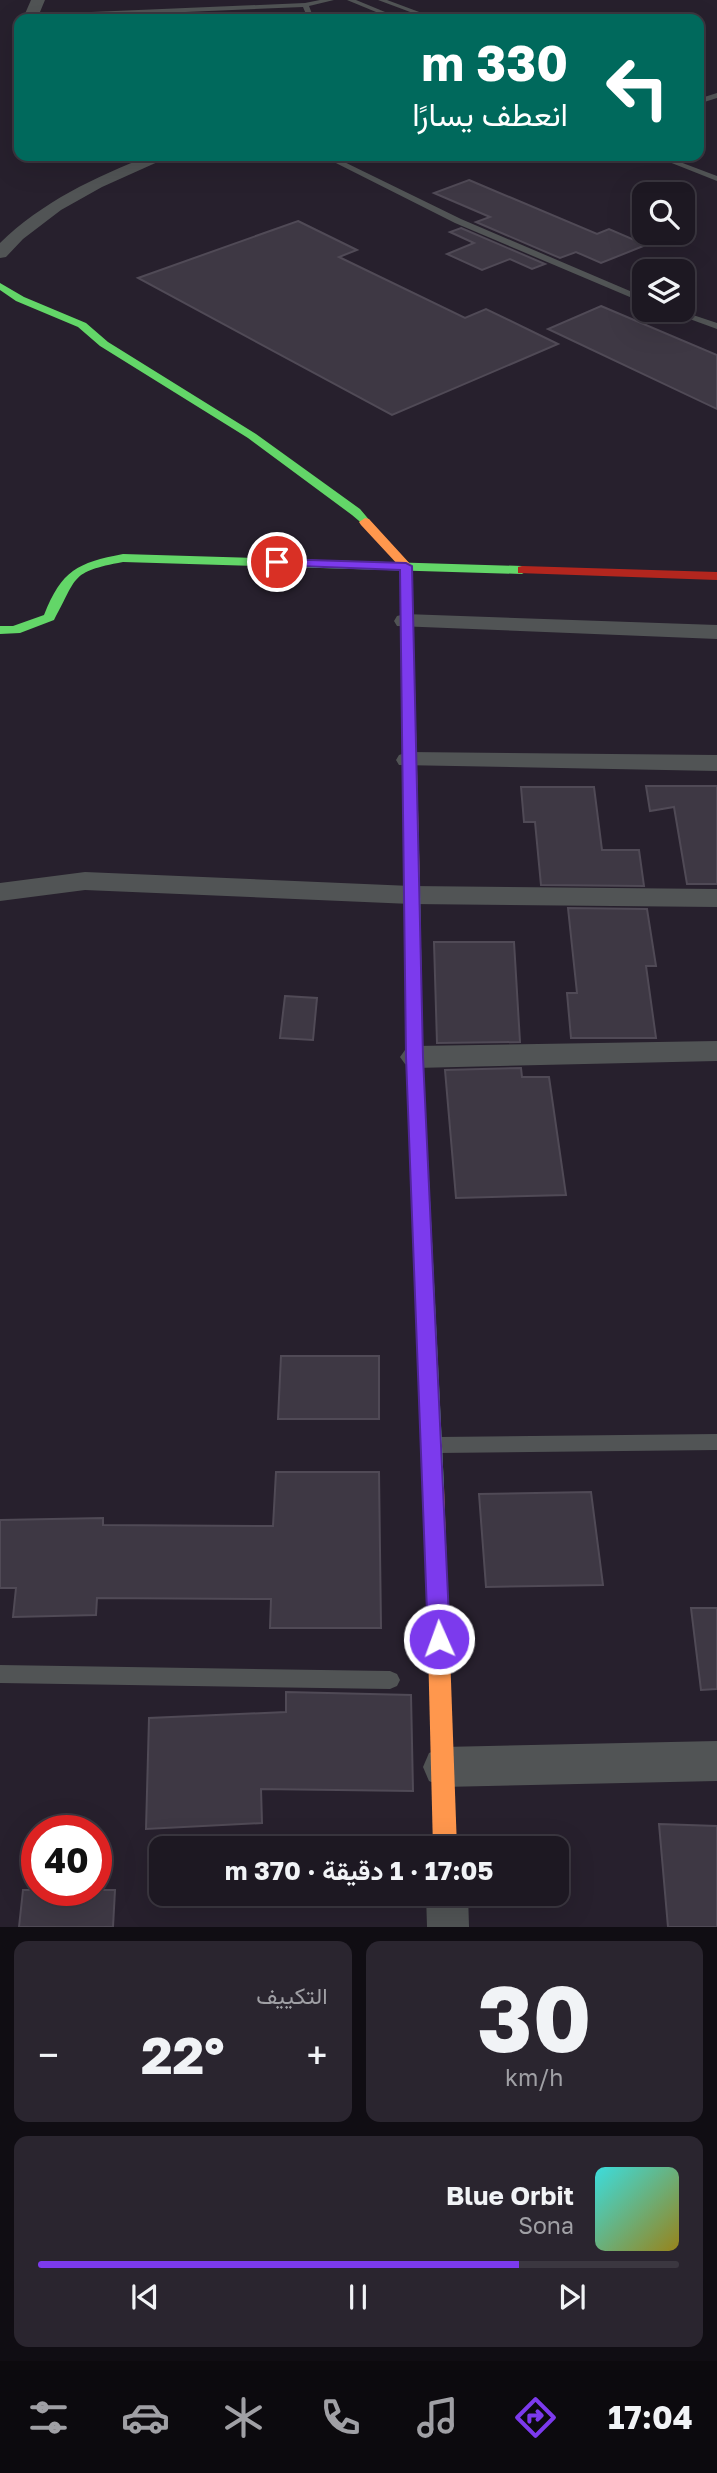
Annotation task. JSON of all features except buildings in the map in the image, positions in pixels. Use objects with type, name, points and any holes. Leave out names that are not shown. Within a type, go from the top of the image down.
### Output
[{"type":"street","points":[[0,253],[16,235],[61,202],[96,182],[150,161]]},
{"type":"street","points":[[0,286],[20,299],[82,325],[104,344],[252,436],[356,512],[406,566],[415,1057],[433,1445],[445,1836]]},
{"type":"street","points":[[0,630],[15,630],[49,617],[63,580],[84,565],[123,558],[717,576]]},
{"type":"street","points":[[405,621],[717,632]]},
{"type":"street","points":[[408,760],[717,763]]},
{"type":"street","points":[[0,892],[85,880],[411,895],[717,898]]},
{"type":"street","points":[[415,1057],[717,1051]]},
{"type":"street","points":[[443,1767],[717,1761]]},
{"type":"street","points":[[447,1906],[447,1927]]},
{"type":"lane","points":[[91,14],[305,5],[331,0]]},
{"type":"lane","points":[[350,0],[386,14]]},
{"type":"lane","points":[[381,0],[421,14]]},
{"type":"lane","points":[[305,5],[309,14]]},
{"type":"lane","points":[[336,161],[458,221],[632,295]]},
{"type":"lane","points":[[672,161],[717,179]]},
{"type":"lane","points":[[695,319],[717,326]]},
{"type":"lane","points":[[433,1445],[717,1442]]},
{"type":"lane","points":[[0,1674],[390,1680]]},
{"type":"traffic: fast","points":[[0,286],[20,299],[82,325],[104,344],[252,436],[356,512],[365,522]]},
{"type":"traffic: fast","points":[[0,630],[15,630],[49,617],[61,589],[74,573],[93,564],[123,558],[522,570]]},
{"type":"traffic: fast","points":[[412,891],[415,1057],[434,1487]]},
{"type":"traffic: slow","points":[[365,522],[406,566],[412,891]]},
{"type":"traffic: slow","points":[[434,1487],[445,1836]]},
{"type":"traffic: jam","points":[[522,570],[717,576]]},
{"type":"route","points":[[277,562],[406,566],[415,1057],[439,1639]]}]
